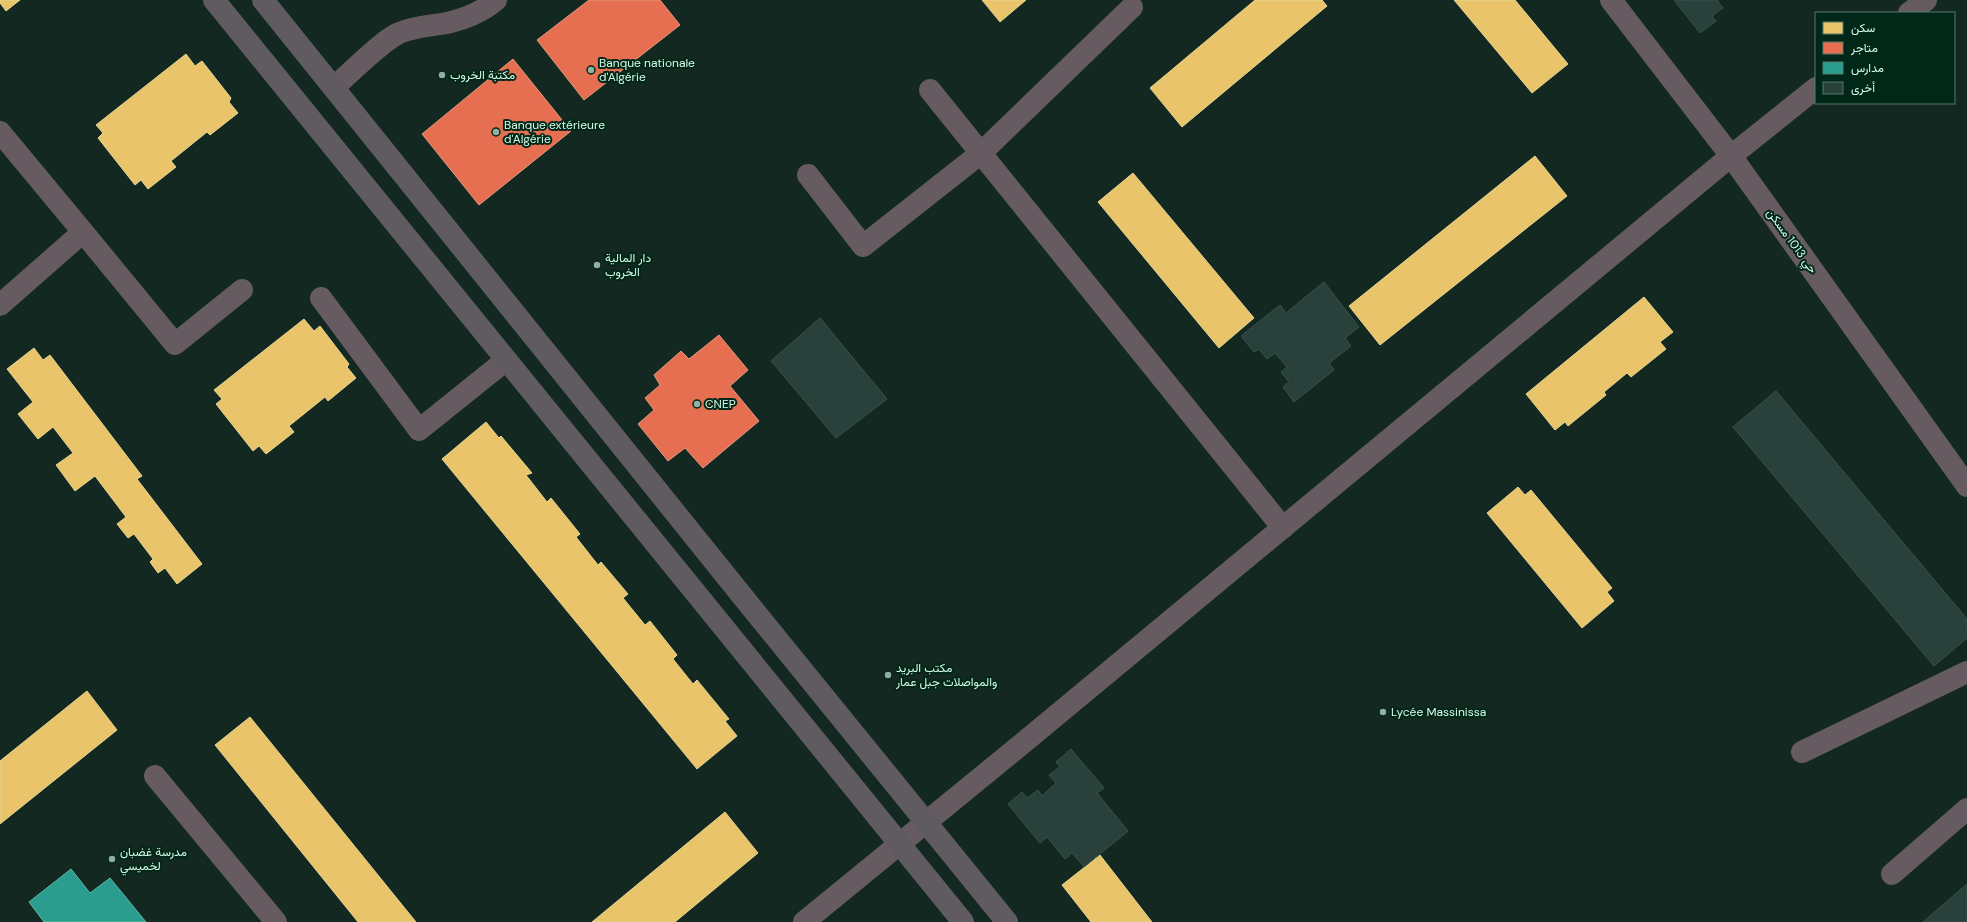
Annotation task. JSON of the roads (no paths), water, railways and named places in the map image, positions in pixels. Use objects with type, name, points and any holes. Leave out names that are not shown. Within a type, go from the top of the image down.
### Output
[{"type":"main road","points":[[214,0],[963,922]]},
{"type":"main road","points":[[263,0],[743,597],[1007,922]]},
{"type":"street","points":[[334,87],[387,40],[398,34],[420,26],[446,23],[468,17],[488,7],[496,0]]},
{"type":"street","name":"حي 1013 مسكن","points":[[1611,0],[1731,156],[1967,486]]},
{"type":"street","points":[[1911,12],[1926,0]]},
{"type":"street","points":[[808,175],[863,246],[981,153],[1132,7]]},
{"type":"street","points":[[804,922],[1731,156],[1815,89]]},
{"type":"street","points":[[930,90],[1282,528]]},
{"type":"street","points":[[0,132],[175,344],[242,290]]},
{"type":"street","points":[[0,305],[83,232]]},
{"type":"street","points":[[321,298],[419,430],[506,360]]},
{"type":"street","points":[[1802,752],[1967,672]]},
{"type":"street","points":[[155,776],[276,922]]},
{"type":"street","points":[[1892,874],[1967,809]]},
{"type":"place","name":"Banque nationale d'Algérie","points":[[591,70]]},
{"type":"place","name":"مكتبة الخروب","points":[[442,75]]},
{"type":"place","name":"Banque extérieure d'Algérie","points":[[496,132]]},
{"type":"place","name":"دار المالية الخروب","points":[[597,265]]},
{"type":"place","name":"CNEP","points":[[697,404]]},
{"type":"place","name":"مكتب البريد والمواصلات جبل عمار","points":[[888,675]]},
{"type":"place","name":"Lycée Massinissa","points":[[1383,712]]},
{"type":"place","name":"مدرسة غضبان لخميسي","points":[[112,859]]}]
